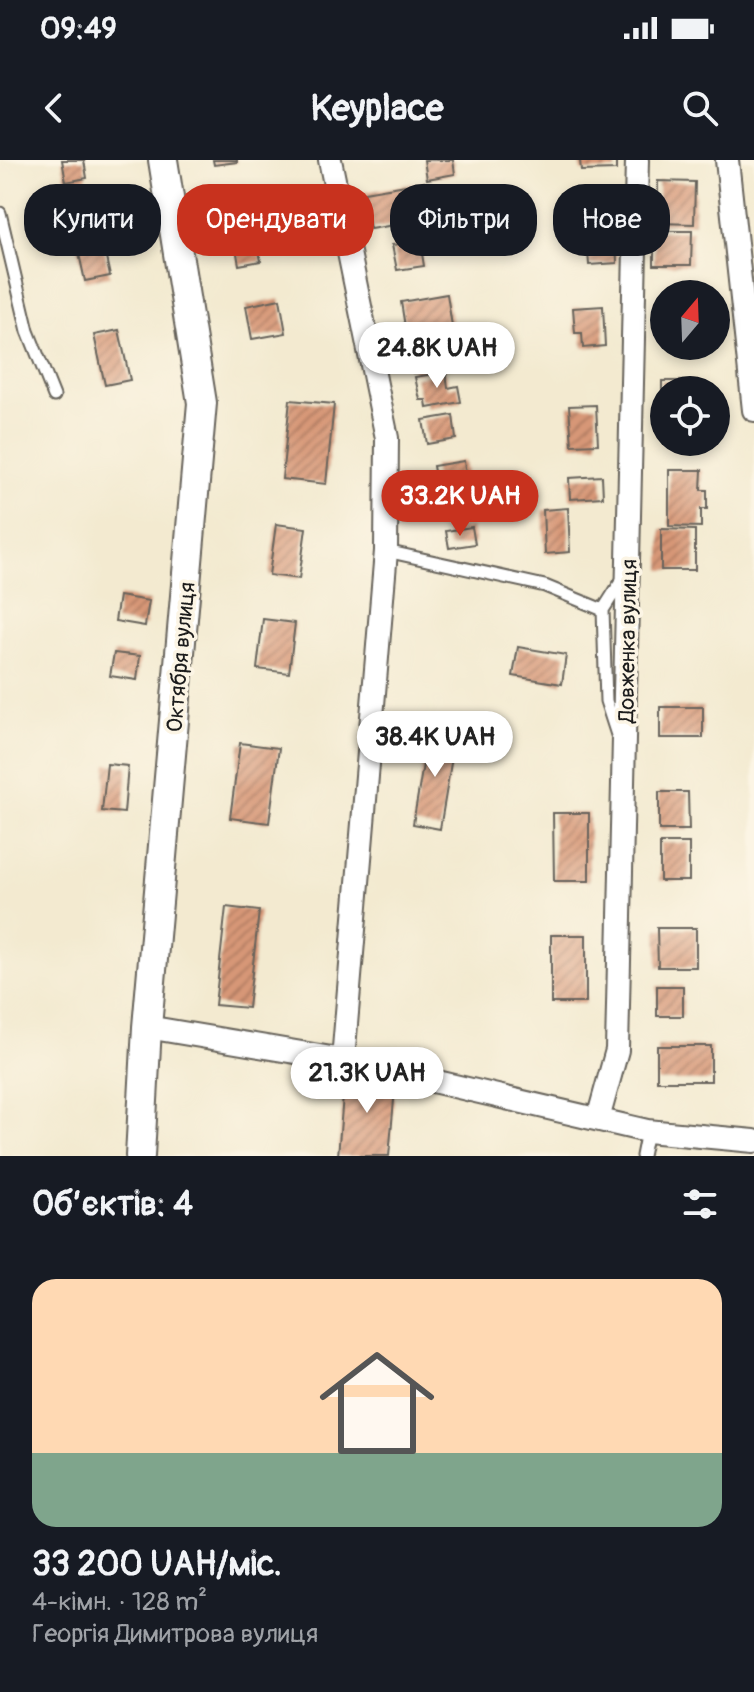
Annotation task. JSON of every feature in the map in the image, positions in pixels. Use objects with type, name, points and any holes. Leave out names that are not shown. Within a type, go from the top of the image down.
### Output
[{"type":"street","name":"Октября вулиця","points":[[140,1156],[147,1027],[202,403],[163,160]]},
{"type":"street","points":[[330,160],[387,438],[386,551],[343,1060]]},
{"type":"street","name":"Довженка вулиця","points":[[598,1119],[617,1050],[637,160]]},
{"type":"street","points":[[727,160],[754,410]]},
{"type":"street","points":[[147,1027],[343,1060],[647,1131],[754,1141]]},
{"type":"lane","points":[[0,213],[28,331],[54,396]]},
{"type":"lane","points":[[386,551],[545,586],[603,610]]},
{"type":"lane","points":[[625,764],[606,701],[603,610],[628,572]]},
{"type":"lane","points":[[642,1156],[647,1131]]},
{"type":"building","points":[[62,160],[84,160],[87,178],[66,182]]},
{"type":"building","points":[[213,160],[237,160],[237,162],[214,165]]},
{"type":"building","points":[[424,160],[453,160],[455,174],[427,179]]},
{"type":"building","points":[[580,160],[616,160],[616,170],[581,171]]},
{"type":"building","points":[[658,181],[695,182],[694,224],[670,223],[670,184],[658,184]]},
{"type":"building","points":[[390,188],[390,226],[374,228],[374,190]]},
{"type":"building","points":[[670,231],[692,231],[691,265],[654,265],[654,256],[670,256]]},
{"type":"building","points":[[80,256],[106,256],[110,276],[85,281]]},
{"type":"building","points":[[237,256],[260,256],[261,261],[239,265]]},
{"type":"building","points":[[394,256],[422,256],[424,266],[397,270]]},
{"type":"building","points":[[588,256],[617,256],[617,263],[589,265]]},
{"type":"building","points":[[447,294],[452,326],[439,328],[440,334],[407,339],[401,302]]},
{"type":"building","points":[[280,299],[286,333],[252,339],[246,306]]},
{"type":"building","points":[[603,306],[605,346],[583,348],[582,333],[575,333],[573,308]]},
{"type":"building","points":[[119,330],[130,380],[105,385],[94,335]]},
{"type":"building","points":[[441,347],[444,368],[413,373],[410,352]]},
{"type":"building","points":[[446,372],[448,388],[458,386],[461,402],[427,408],[426,400],[420,400],[415,377]]},
{"type":"building","points":[[290,400],[334,404],[326,484],[282,479]]},
{"type":"building","points":[[596,405],[598,444],[572,445],[569,406]]},
{"type":"building","points":[[453,415],[456,439],[427,444],[423,420]]},
{"type":"building","points":[[464,461],[472,512],[442,517],[433,466]]},
{"type":"building","points":[[669,470],[702,470],[701,490],[707,490],[707,509],[701,509],[701,527],[669,526]]},
{"type":"building","points":[[602,476],[603,497],[570,499],[569,478]]},
{"type":"building","points":[[568,508],[570,552],[545,554],[543,510]]},
{"type":"building","points":[[276,524],[306,528],[299,579],[269,575]]},
{"type":"building","points":[[472,527],[475,544],[449,548],[446,531]]},
{"type":"building","points":[[661,529],[695,530],[695,570],[661,570]]},
{"type":"building","points":[[119,596],[149,601],[145,626],[115,621]]},
{"type":"building","points":[[263,619],[295,623],[289,673],[257,669]]},
{"type":"building","points":[[518,647],[566,655],[562,684],[513,676]]},
{"type":"building","points":[[114,653],[140,656],[137,680],[110,676]]},
{"type":"building","points":[[660,707],[703,707],[703,738],[660,738]]},
{"type":"building","points":[[429,729],[456,733],[440,829],[413,824]]},
{"type":"building","points":[[240,743],[279,748],[269,823],[230,818]]},
{"type":"building","points":[[107,764],[128,766],[124,813],[102,811]]},
{"type":"building","points":[[659,792],[688,792],[689,830],[659,830]]},
{"type":"building","points":[[553,813],[589,813],[589,881],[554,881]]},
{"type":"building","points":[[660,843],[689,843],[689,881],[660,881]]},
{"type":"building","points":[[226,907],[259,911],[248,1008],[215,1005]]},
{"type":"building","points":[[657,928],[696,928],[696,967],[658,967]]},
{"type":"building","points":[[551,935],[586,935],[586,1003],[551,1003]]},
{"type":"building","points":[[657,986],[683,986],[683,1016],[657,1016]]},
{"type":"building","points":[[657,1046],[711,1046],[711,1081],[657,1081]]},
{"type":"building","points":[[345,1072],[396,1077],[389,1156],[338,1156]]}]
